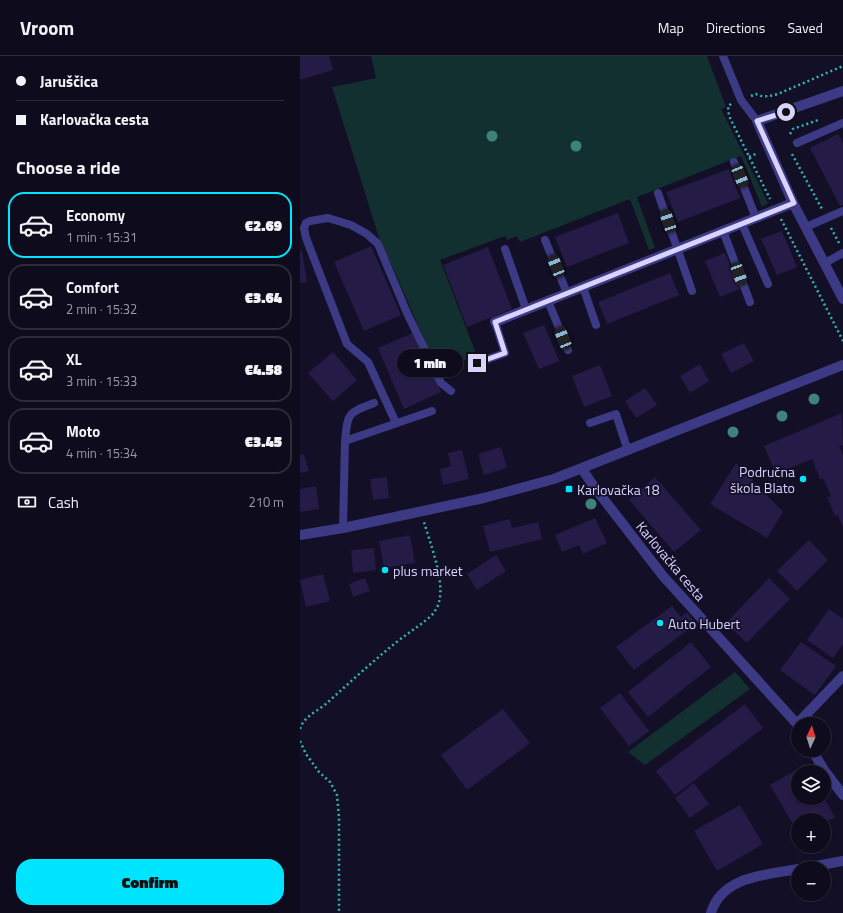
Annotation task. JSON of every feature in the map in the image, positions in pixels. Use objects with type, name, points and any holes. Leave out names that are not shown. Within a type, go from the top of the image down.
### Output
[{"type":"street","points":[[843,91],[757,121],[794,203],[843,299]]},
{"type":"street","points":[[495,322],[794,203]]},
{"type":"street","points":[[300,535],[343,528],[484,498],[554,479],[843,365]]},
{"type":"street","name":"Karlovačka cesta","points":[[582,469],[594,488],[663,576],[791,717]]},
{"type":"street","name":"Karlovačka cesta","points":[[805,717],[843,676]]},
{"type":"street","points":[[816,757],[843,795]]},
{"type":"street","points":[[831,863],[843,861]]},
{"type":"street","points":[[711,913],[716,902],[725,890],[733,884],[746,879],[791,870]]},
{"type":"lane","points":[[723,56],[741,100],[757,121]]},
{"type":"lane","points":[[798,143],[843,123]]},
{"type":"lane","points":[[734,162],[756,218]]},
{"type":"lane","points":[[658,193],[692,290]]},
{"type":"lane","points":[[806,227],[843,211]]},
{"type":"lane","points":[[396,423],[368,362],[347,344],[306,238],[304,228],[306,223],[328,218],[352,225],[367,234],[378,244],[407,313],[441,383],[451,391]]},
{"type":"lane","points":[[742,224],[768,284]]},
{"type":"lane","points":[[723,231],[750,302]]},
{"type":"lane","points":[[545,240],[567,293]]},
{"type":"lane","points":[[505,249],[526,310]]},
{"type":"lane","points":[[825,263],[843,253]]},
{"type":"lane","points":[[583,287],[596,326]]},
{"type":"lane","points":[[548,301],[568,350]]},
{"type":"lane","points":[[477,363],[505,353],[495,322]]},
{"type":"lane","points":[[343,528],[345,441],[347,423],[349,415],[355,410],[374,403]]},
{"type":"lane","points":[[345,441],[432,411]]},
{"type":"lane","points":[[590,423],[616,414],[628,451]]},
{"type":"path","points":[[753,95],[756,94],[761,97],[779,95],[843,66]]},
{"type":"path","points":[[731,104],[728,106],[728,116],[774,205]]},
{"type":"path","points":[[791,125],[793,129]]},
{"type":"path","points":[[749,157],[761,152]]},
{"type":"path","points":[[797,163],[840,244]]},
{"type":"path","points":[[780,217],[843,341]]},
{"type":"path","points":[[300,730],[301,724],[305,720],[322,708],[393,645],[431,615],[437,608],[440,594],[437,567],[424,522]]},
{"type":"path","points":[[300,742],[306,754],[319,772],[330,782],[337,795],[339,817],[339,913]]},
{"type":"green space","points":[[371,56],[707,56],[726,107],[721,109],[768,203],[762,207],[741,156],[637,197],[655,248],[649,250],[630,199],[520,242],[517,236],[507,240],[505,236],[440,260],[477,356],[437,369],[380,241],[332,87],[376,78]]},
{"type":"green space","points":[[735,672],[750,689],[645,765],[628,752]]},
{"type":"building","points":[[300,56],[329,56],[333,70],[300,80]]},
{"type":"building","points":[[838,134],[843,143],[843,205],[840,206],[810,148]]},
{"type":"building","points":[[729,169],[740,198],[678,222],[666,192]]},
{"type":"building","points":[[618,213],[629,243],[567,267],[555,237]]},
{"type":"building","points":[[782,231],[797,267],[777,275],[761,239]]},
{"type":"building","points":[[371,246],[401,315],[364,331],[334,262]]},
{"type":"building","points":[[488,247],[512,309],[467,327],[443,265]]},
{"type":"building","points":[[302,250],[307,282],[300,283],[300,251]]},
{"type":"building","points":[[725,253],[740,289],[720,297],[705,261]]},
{"type":"building","points":[[670,273],[679,295],[607,324],[598,302]]},
{"type":"building","points":[[544,325],[559,361],[539,369],[523,333]]},
{"type":"building","points":[[415,332],[441,392],[404,409],[378,348]]},
{"type":"building","points":[[744,343],[754,361],[731,373],[721,354]]},
{"type":"building","points":[[333,352],[357,380],[333,401],[308,373]]},
{"type":"building","points":[[700,364],[709,381],[690,393],[680,376]]},
{"type":"building","points":[[600,365],[612,396],[584,407],[572,376]]},
{"type":"building","points":[[645,388],[657,405],[636,418],[625,401]]},
{"type":"building","points":[[842,413],[843,445],[839,446],[843,455],[843,527],[838,515],[835,516],[827,497],[831,496],[823,478],[820,479],[812,459],[776,474],[764,446]]},
{"type":"building","points":[[501,447],[507,468],[484,475],[478,454]]},
{"type":"building","points":[[462,450],[469,479],[443,485],[440,469],[451,466],[448,453]]},
{"type":"building","points":[[304,454],[309,471],[300,473],[300,455]]},
{"type":"building","points":[[736,463],[783,512],[767,538],[710,504]]},
{"type":"building","points":[[387,477],[389,498],[373,500],[370,479]]},
{"type":"building","points":[[655,477],[701,530],[674,552],[629,500]]},
{"type":"building","points":[[316,486],[319,509],[300,512],[300,489]]},
{"type":"building","points":[[595,518],[607,543],[583,554],[579,545],[562,552],[555,535]]},
{"type":"building","points":[[510,519],[512,528],[538,522],[542,539],[490,552],[483,526]]},
{"type":"building","points":[[410,535],[415,563],[384,568],[379,541]]},
{"type":"building","points":[[809,540],[828,560],[797,591],[777,571]]},
{"type":"building","points":[[374,548],[376,570],[353,573],[351,550]]},
{"type":"building","points":[[496,555],[506,571],[477,590],[467,574]]},
{"type":"building","points":[[323,574],[330,601],[306,607],[300,580]]},
{"type":"building","points":[[365,578],[370,591],[353,597],[349,584]]},
{"type":"building","points":[[769,578],[790,599],[747,643],[726,623]]},
{"type":"building","points":[[672,606],[681,617],[687,612],[696,624],[634,670],[616,647]]},
{"type":"building","points":[[829,609],[843,619],[843,644],[833,658],[807,640]]},
{"type":"building","points":[[691,642],[711,667],[648,717],[628,692]]},
{"type":"building","points":[[801,642],[836,666],[815,695],[780,670]]},
{"type":"building","points":[[620,693],[649,731],[629,746],[600,708]]},
{"type":"building","points":[[745,704],[763,728],[675,795],[656,771]]},
{"type":"building","points":[[503,709],[530,743],[467,790],[441,755]]},
{"type":"building","points":[[791,773],[791,805],[828,805],[835,817],[831,819],[831,813],[791,813],[791,821],[770,785]]},
{"type":"building","points":[[694,783],[709,804],[690,818],[675,798]]},
{"type":"building","points":[[740,805],[763,844],[717,871],[694,831]]},
{"type":"place","name":"Područna škola Blato","points":[[803,479]]},
{"type":"place","name":"Karlovačka 18","points":[[569,489]]},
{"type":"place","name":"plus market","points":[[385,570]]},
{"type":"place","name":"Auto Hubert","points":[[660,623]]},
{"type":"route","points":[[477,363],[505,353],[495,322],[794,203],[757,121],[786,112]]}]
